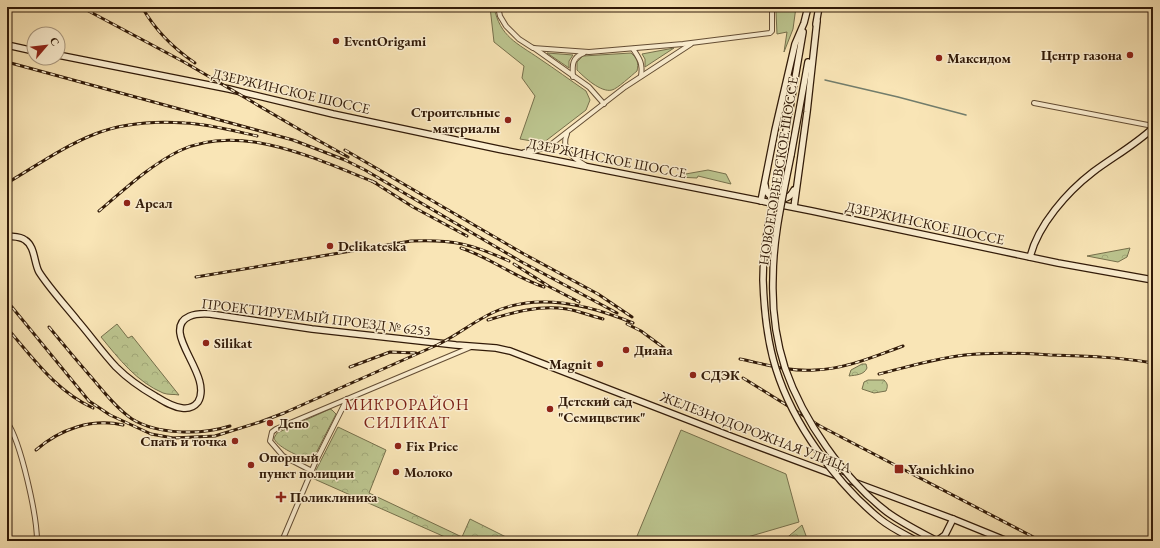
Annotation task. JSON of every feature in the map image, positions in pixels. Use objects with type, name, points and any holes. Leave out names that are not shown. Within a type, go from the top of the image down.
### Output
[{"type":"main road","name":"НОВОЕГОРЬЕВСКОЕ ШОССЕ","points":[[808,7],[768,233],[764,279],[769,339],[776,370],[783,387],[798,417],[832,470],[851,492],[882,520],[917,541]]},
{"type":"main road","name":"НОВОЕГОРЬЕВСКОЕ ШОССЕ","points":[[819,7],[777,234],[772,279],[778,337],[785,368],[800,401],[809,418],[839,464],[858,486],[887,512],[937,541]]},
{"type":"main road","points":[[761,201],[776,124],[795,44],[805,21]]},
{"type":"main road","points":[[794,207],[817,21]]},
{"type":"main road","points":[[7,45],[26,49]]},
{"type":"main road","name":"ДЗЕРЖИНСКОЕ ШОССЕ","points":[[66,57],[230,89],[333,114],[515,152],[794,207],[1030,257],[1153,280]]},
{"type":"main road","points":[[1030,257],[1033,245],[1044,225],[1071,192],[1092,173],[1142,137],[1153,127]]},
{"type":"main road","points":[[767,173],[766,190],[770,196],[776,200],[785,200],[789,197],[793,193],[797,180]]},
{"type":"main road","name":"ПРОЕКТИРУЕМЫЙ ПРОЕЗД № 6253","points":[[7,236],[18,237],[25,240],[30,245],[39,272],[116,367],[135,384],[166,403],[177,407],[193,407],[200,397],[197,373],[180,333],[180,326],[184,320],[193,314],[210,314],[312,329],[472,347]]},
{"type":"main road","name":"ЖЕЛЕЗНОДОРОЖНАЯ УЛИЦА","points":[[472,347],[496,348],[510,351],[730,436],[953,519],[1007,541]]},
{"type":"main road","points":[[937,541],[945,535],[953,519]]},
{"type":"street","points":[[498,7],[500,16],[506,26],[519,39],[589,87],[604,104]]},
{"type":"street","points":[[533,48],[586,52],[693,43],[770,33],[772,31],[772,7]]},
{"type":"street","points":[[805,7],[805,21]]},
{"type":"street","points":[[515,152],[535,151],[549,146],[567,134],[641,76],[693,43]]},
{"type":"street","points":[[633,49],[641,62],[641,76]]},
{"type":"street","points":[[573,77],[572,65],[574,60],[579,55],[586,52]]},
{"type":"street","points":[[1034,103],[1153,127]]},
{"type":"street","points":[[567,134],[564,144],[567,152],[586,166]]},
{"type":"street","points":[[312,471],[283,456],[270,441],[272,432],[347,398],[472,347]]},
{"type":"street","points":[[282,541],[312,471],[347,398]]},
{"type":"street","points":[[7,422],[15,438],[32,498],[37,541]]},
{"type":"green space","points":[[490,7],[494,7],[500,26],[511,38],[586,91],[590,100],[586,110],[543,143],[520,139],[535,96],[522,78],[524,66],[494,42]]},
{"type":"green space","points":[[778,7],[796,7],[793,29],[784,52],[787,32],[777,34],[776,12]]},
{"type":"green space","points":[[674,48],[645,67],[645,59],[642,54]]},
{"type":"green space","points":[[547,53],[573,55],[569,61],[569,68]]},
{"type":"green space","points":[[631,53],[637,61],[637,71],[621,85],[612,90],[598,87],[577,70],[577,62],[583,56]]},
{"type":"green space","points":[[708,170],[726,174],[731,184],[698,176],[697,178],[677,177],[680,175]]},
{"type":"green space","points":[[1130,248],[1127,257],[1118,262],[1087,256]]},
{"type":"green space","points":[[117,324],[128,338],[132,336],[179,395],[165,394],[145,383],[129,369],[101,337]]},
{"type":"green space","points":[[862,364],[866,364],[867,368],[864,372],[849,376],[851,370]]},
{"type":"green space","points":[[868,380],[884,380],[887,385],[886,391],[874,393],[862,389],[864,382]]},
{"type":"green space","points":[[330,409],[336,414],[314,457],[300,457],[278,444],[274,438],[277,433]]},
{"type":"green space","points":[[338,427],[386,450],[369,493],[462,537],[470,519],[514,541],[454,541],[312,478]]},
{"type":"green space","points":[[681,430],[786,474],[799,522],[734,541],[635,541]]},
{"type":"green space","points":[[802,525],[808,541],[783,541]]},
{"type":"waterway","points":[[825,80],[966,115]]},
{"type":"railway","points":[[81,7],[184,62],[348,157]]},
{"type":"railway","points":[[142,7],[165,38],[195,63]]},
{"type":"railway","points":[[7,62],[293,140],[345,160],[365,170],[520,261],[617,313]]},
{"type":"railway","points":[[7,183],[61,150],[95,134],[117,127],[174,122],[221,128],[257,136]]},
{"type":"railway","points":[[99,211],[137,179],[168,157],[179,151],[203,143],[228,140],[253,142],[279,147],[330,164],[376,183]]},
{"type":"railway","points":[[345,150],[524,254],[598,294],[632,317]]},
{"type":"railway","points":[[372,181],[413,207],[467,236]]},
{"type":"railway","points":[[196,277],[411,241],[438,241],[462,244],[484,250],[509,261]]},
{"type":"railway","points":[[461,248],[482,256],[522,278],[544,287]]},
{"type":"railway","points":[[514,264],[550,287],[579,302]]},
{"type":"railway","points":[[7,301],[89,401],[110,415],[151,434],[173,438],[215,436],[284,413],[437,345],[492,313],[509,306],[527,303],[563,303],[599,311],[633,323]]},
{"type":"railway","points":[[488,320],[517,312],[546,308],[567,309],[603,319]]},
{"type":"railway","points":[[627,324],[641,331],[664,348]]},
{"type":"railway","points":[[49,327],[110,400],[132,419],[154,428],[180,432],[207,431],[230,426]]},
{"type":"railway","points":[[7,328],[56,383],[68,393],[93,408]]},
{"type":"railway","points":[[740,359],[796,370],[827,369],[849,365],[903,346]]},
{"type":"railway","points":[[350,367],[390,352],[416,353]]},
{"type":"railway","points":[[879,374],[943,358],[987,353],[1102,357],[1153,363]]},
{"type":"railway","points":[[743,378],[820,426],[1041,541]]},
{"type":"railway","points":[[36,450],[55,436],[77,427],[100,423],[123,425]]},
{"type":"place","name":"EventOrigami","points":[[336,41]]},
{"type":"place","name":"Центр газона","points":[[1130,55]]},
{"type":"place","name":"Максидом","points":[[939,58]]},
{"type":"place","name":"Строительные материалы","points":[[508,120]]},
{"type":"place","name":"Ареал","points":[[127,203]]},
{"type":"place","name":"Delikateska","points":[[330,246]]},
{"type":"place","name":"Silikat","points":[[206,343]]},
{"type":"place","name":"Диана","points":[[626,350]]},
{"type":"place","name":"Magnit","points":[[600,364]]},
{"type":"place","name":"СДЭК","points":[[693,375]]},
{"type":"place","name":"Детский сад \"Семицветик\"","points":[[550,409]]},
{"type":"place","name":"Депо","points":[[270,423]]},
{"type":"place","name":"Спать и точка","points":[[235,441]]},
{"type":"place","name":"Fix Price","points":[[398,446]]},
{"type":"place","name":"Опорный пункт полиции","points":[[251,465]]},
{"type":"place","name":"Yanichkino","points":[[899,469]]},
{"type":"place","name":"Молоко","points":[[396,472]]},
{"type":"place","name":"Поликлиника","points":[[281,497]]},
{"type":"district","name":"МИКРОРАЙОН СИЛИКАТ","points":[[407,413]]}]
